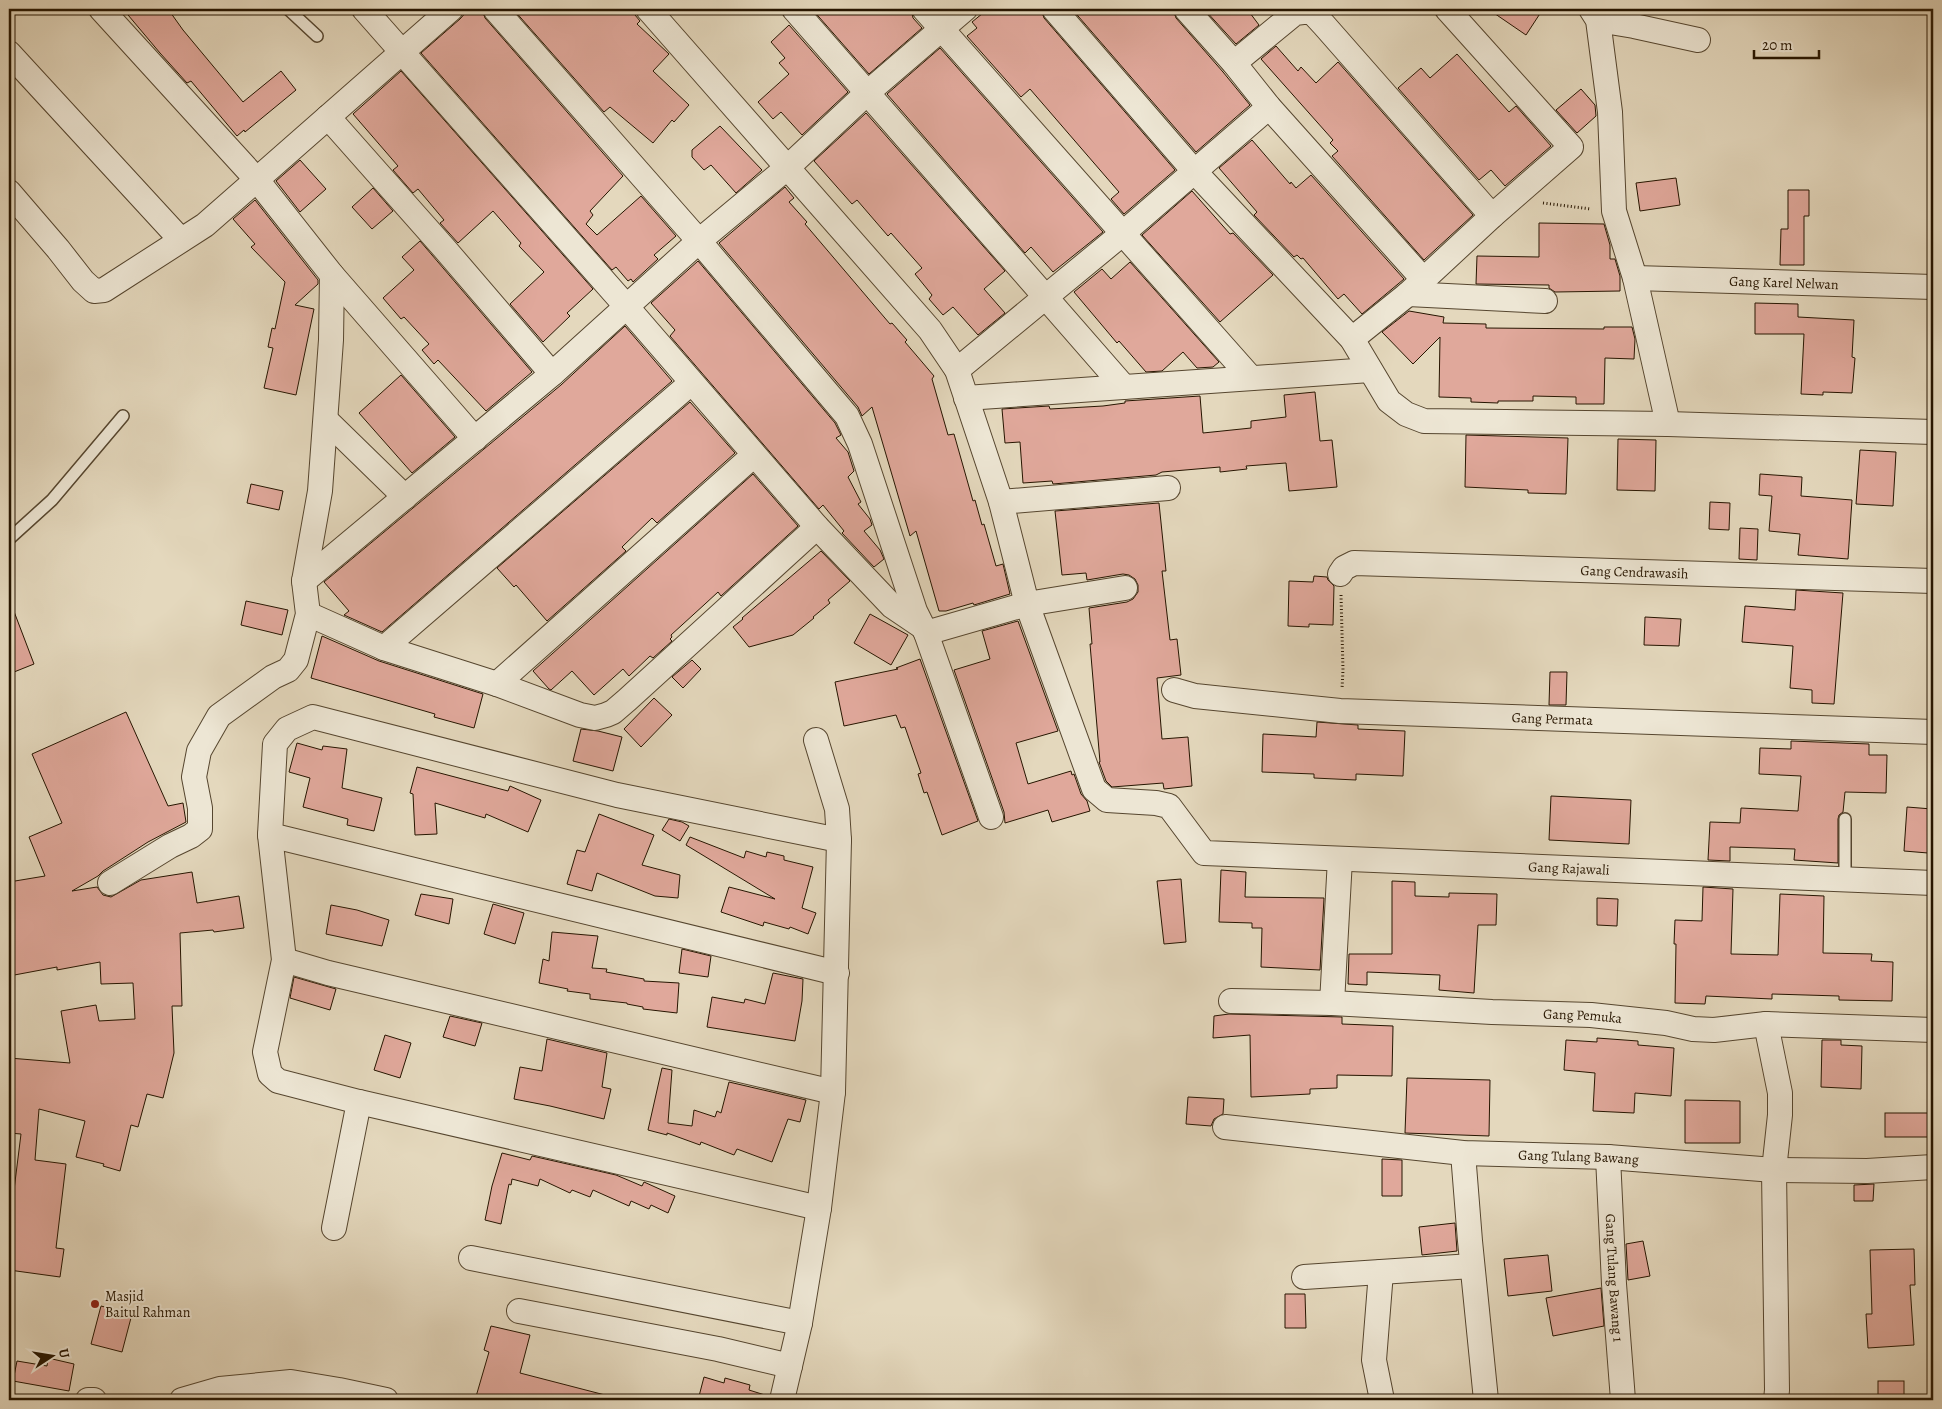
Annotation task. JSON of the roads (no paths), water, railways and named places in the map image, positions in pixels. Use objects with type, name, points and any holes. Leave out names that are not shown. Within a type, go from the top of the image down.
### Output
[{"type":"street","points":[[101,9],[257,180],[332,275],[475,439]]},
{"type":"street","points":[[364,9],[626,306],[817,527],[892,606],[924,630]]},
{"type":"street","points":[[9,192],[58,249],[82,281],[94,291],[104,290],[205,225],[451,9]]},
{"type":"street","points":[[495,9],[699,241],[847,416],[860,444],[916,611],[990,817]]},
{"type":"street","points":[[648,9],[930,330],[957,370],[1001,502],[1027,604]]},
{"type":"street","points":[[794,9],[1124,387]]},
{"type":"street","points":[[924,9],[1251,378]]},
{"type":"street","points":[[304,581],[552,374],[699,241],[788,167],[867,93],[965,9]]},
{"type":"street","points":[[1054,9],[1194,171],[1352,339],[1389,401],[1406,414],[1424,421],[1668,424],[1933,432]]},
{"type":"street","points":[[1186,9],[1234,63],[1416,287],[1545,301]]},
{"type":"street","points":[[1352,339],[1416,287],[1571,146],[1447,9]]},
{"type":"street","points":[[1234,63],[1295,13],[1311,11],[1492,216]]},
{"type":"street","points":[[1668,424],[1635,278],[1614,211],[1610,112],[1594,14],[1634,26],[1698,40]]},
{"type":"street","points":[[9,53],[181,240]]},
{"type":"street","points":[[957,370],[1122,234],[1269,107]]},
{"type":"street","points":[[328,117],[552,374]]},
{"type":"street","points":[[110,883],[200,829],[200,808],[194,776],[199,751],[219,716],[273,677],[288,670],[296,660],[308,614],[304,581],[320,491],[331,340],[332,275]]},
{"type":"street","name":"Gang Karel Nelwan","points":[[1635,278],[1933,287]]},
{"type":"street","points":[[966,398],[1370,370]]},
{"type":"street","points":[[384,648],[691,383]]},
{"type":"street","points":[[326,420],[406,497]]},
{"type":"street","points":[[497,684],[754,456]]},
{"type":"street","points":[[1001,502],[1168,488]]},
{"type":"street","points":[[308,614],[384,648],[497,684],[580,715],[595,718],[613,712],[817,527]]},
{"type":"street","name":"Gang Cendrawasih","points":[[1340,574],[1344,568],[1354,563],[1933,581]]},
{"type":"street","points":[[924,630],[1027,604],[1125,588]]},
{"type":"street","name":"Gang Rajawali","points":[[1027,604],[1094,789],[1107,800],[1156,803],[1169,806],[1204,853],[1933,883]]},
{"type":"street","name":"Gang Permata","points":[[1174,690],[1195,696],[1340,711],[1933,732]]},
{"type":"street","points":[[819,1208],[359,1102],[278,1081],[270,1074],[265,1052],[284,960],[270,835],[275,744],[287,729],[313,716],[617,795],[839,840]]},
{"type":"street","points":[[782,1400],[800,1323],[819,1208],[833,1092],[839,840],[836,809],[816,740]]},
{"type":"street","points":[[270,835],[836,973]]},
{"type":"street","points":[[1332,1003],[1340,859]]},
{"type":"street","points":[[284,960],[328,973],[833,1092]]},
{"type":"street","name":"Gang Pemuka","points":[[1231,1001],[1332,1003],[1492,1012],[1592,1015],[1666,1023],[1693,1029],[1714,1030],[1766,1024],[1933,1030]]},
{"type":"street","points":[[1766,1024],[1780,1093],[1780,1115],[1774,1170],[1778,1390],[1776,1400]]},
{"type":"street","points":[[334,1228],[359,1102]]},
{"type":"street","name":"Gang Tulang Bawang","points":[[1225,1127],[1463,1153],[1608,1157],[1774,1170],[1867,1171],[1933,1167]]},
{"type":"street","points":[[1463,1153],[1472,1266],[1486,1400]]},
{"type":"street","name":"Gang Tulang Bawang 1","points":[[1608,1157],[1614,1284],[1623,1400]]},
{"type":"street","points":[[472,1258],[800,1323]]},
{"type":"street","points":[[1304,1277],[1472,1266]]},
{"type":"street","points":[[1381,1272],[1374,1360],[1382,1400]]},
{"type":"street","points":[[519,1311],[718,1349],[790,1366]]},
{"type":"street","points":[[182,1400],[220,1389],[339,1390],[386,1400]]},
{"type":"street","points":[[88,1400],[94,1400]]},
{"type":"lane","points":[[288,9],[317,36]]},
{"type":"lane","points":[[9,539],[52,500],[123,416]]},
{"type":"lane","points":[[1845,819],[1845,880]]},
{"type":"place","name":"Masjid Baitul Rahman","points":[[95,1304]]}]
